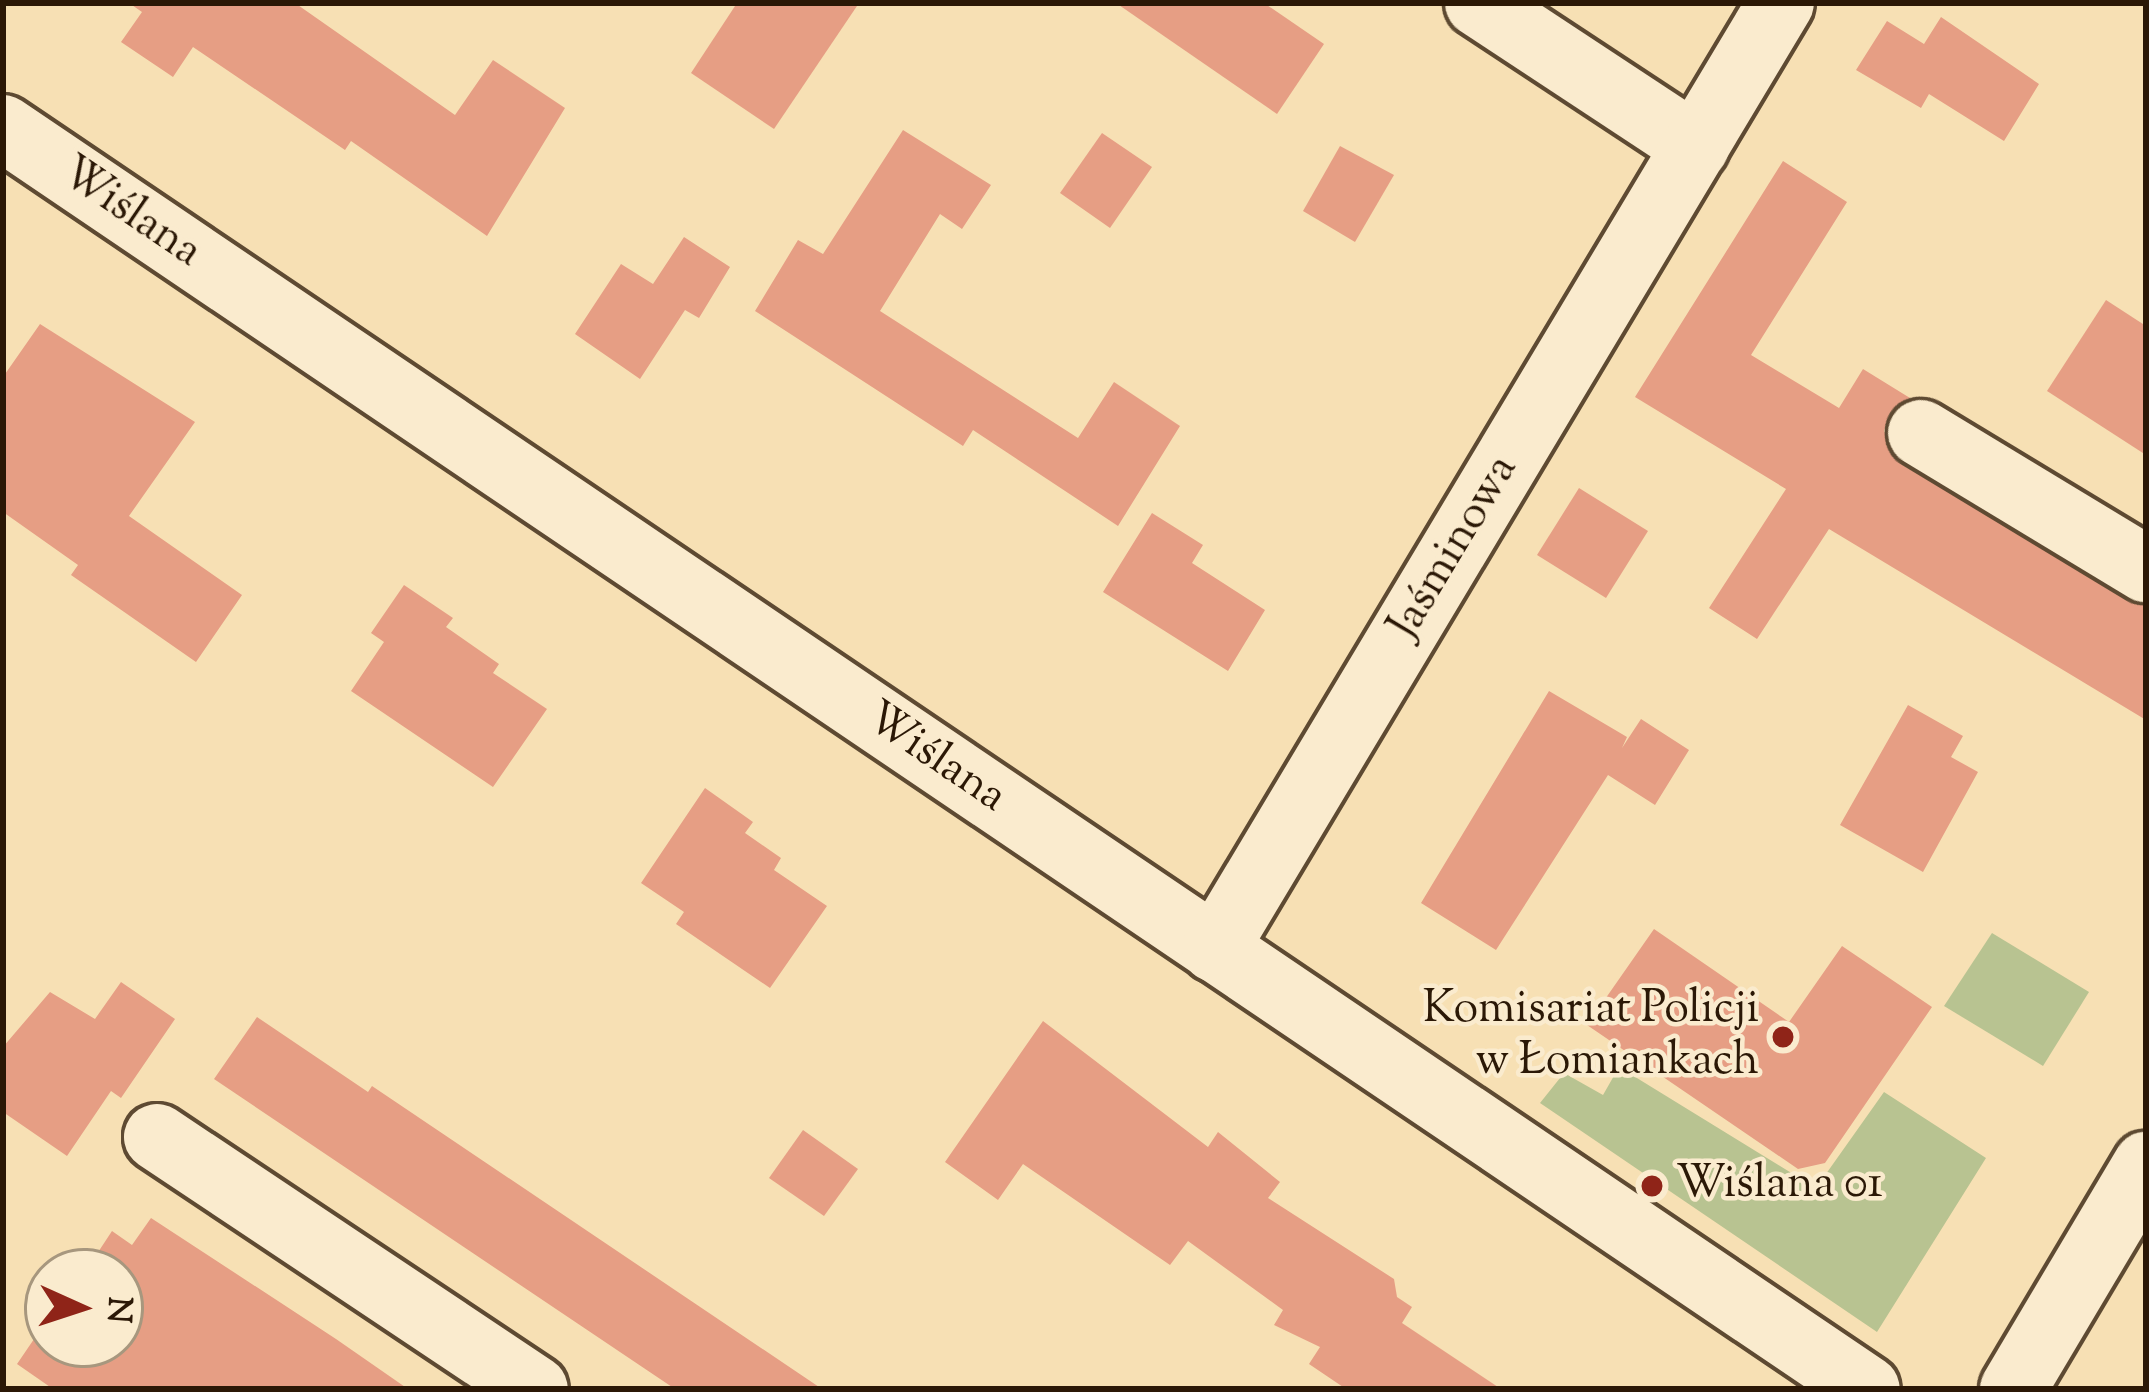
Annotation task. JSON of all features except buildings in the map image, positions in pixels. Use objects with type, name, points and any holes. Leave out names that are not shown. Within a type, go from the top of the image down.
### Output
[{"type":"street","points":[[1478,3],[1696,147]]},
{"type":"street","name":"Jaśminowa","points":[[1215,949],[1780,3]]},
{"type":"street","name":"Wiślana","points":[[3,128],[1867,1389]]},
{"type":"street","points":[[1921,433],[2146,569]]},
{"type":"street","points":[[157,1137],[535,1389]]},
{"type":"street","points":[[2013,1389],[2146,1165]]},
{"type":"green space","points":[[1992,933],[2089,992],[2043,1066],[1944,1006]]},
{"type":"green space","points":[[1619,1067],[1816,1188],[1884,1092],[1986,1158],[1877,1332],[1540,1103],[1564,1073],[1603,1095]]},
{"type":"place","name":"Komisariat Policji w Łomiankach","points":[[1783,1037]]},
{"type":"place","name":"Wiślana 01","points":[[1652,1186]]}]
